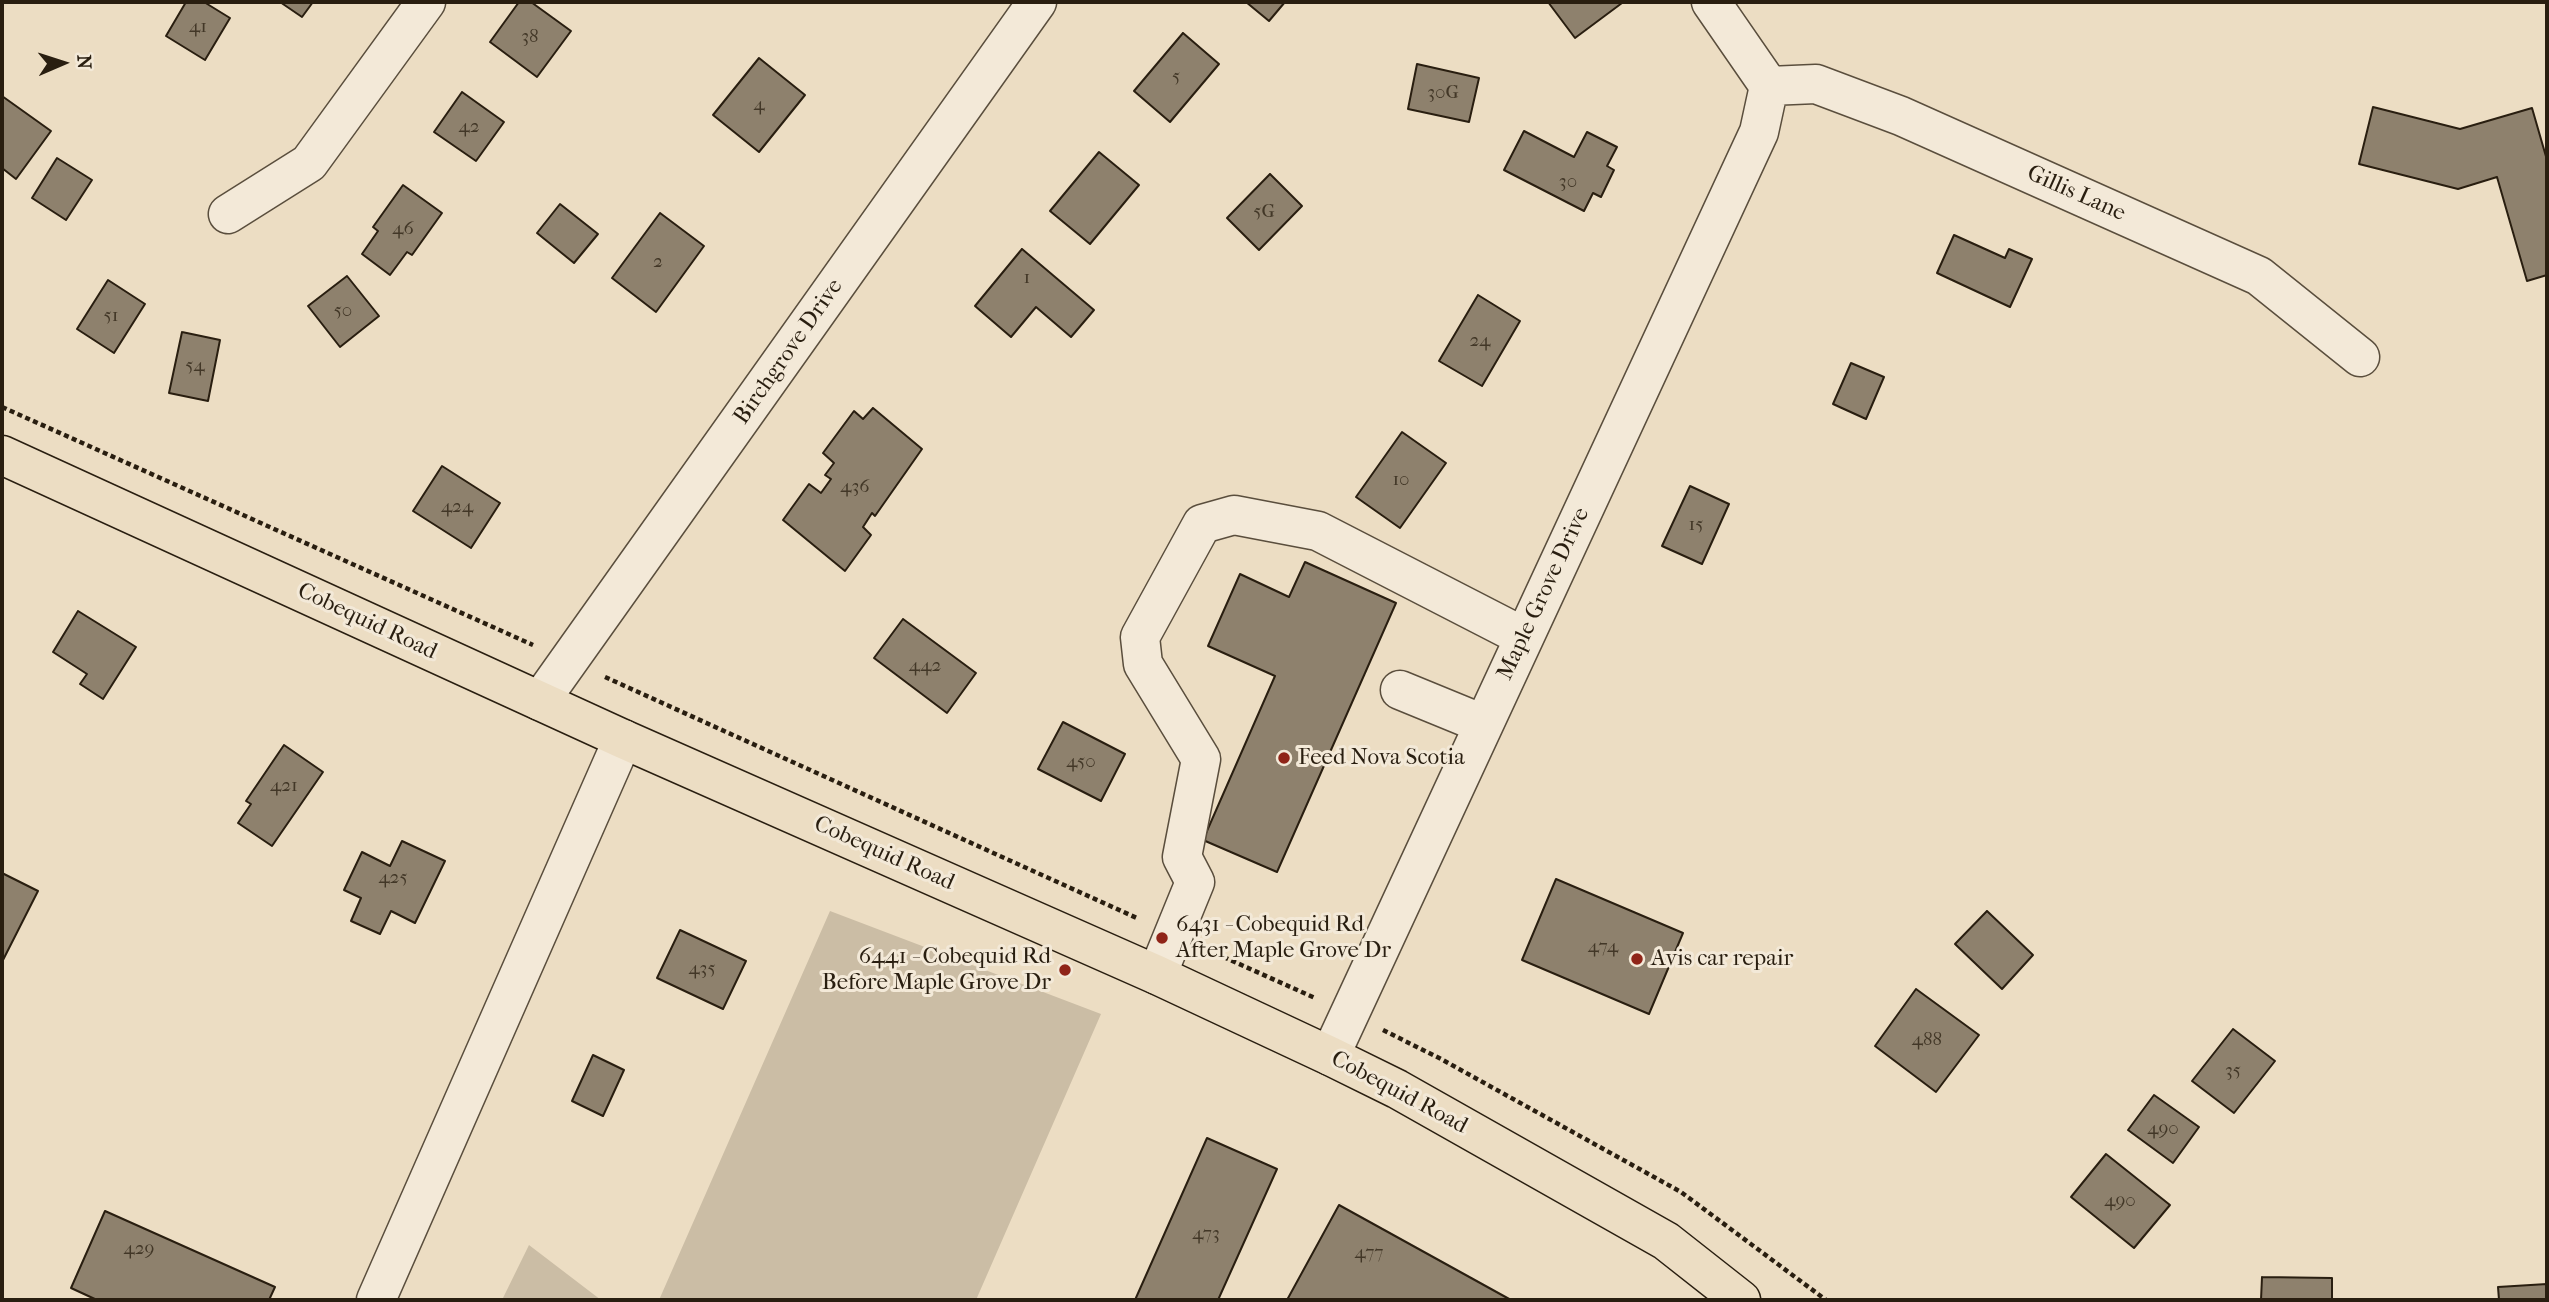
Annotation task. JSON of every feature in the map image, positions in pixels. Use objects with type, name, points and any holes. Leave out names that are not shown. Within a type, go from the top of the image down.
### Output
[{"type":"main road","name":"Cobequid Road","points":[[2,455],[540,701],[1157,975],[1330,1056],[1397,1089],[1666,1241],[1741,1300]]},
{"type":"street","points":[[228,214],[309,163],[426,2]]},
{"type":"street","name":"Birchgrove Drive","points":[[540,701],[1037,2]]},
{"type":"street","points":[[1711,2],[1769,86]]},
{"type":"street","name":"Gillis Lane","points":[[1769,86],[1816,84],[1901,116],[2259,276],[2360,357]]},
{"type":"street","name":"Maple Grove Drive","points":[[1330,1056],[1759,132],[1769,86]]},
{"type":"street","points":[[1157,975],[1195,882],[1181,856],[1201,759],[1143,664],[1140,637],[1202,524],[1234,515],[1318,531],[1524,637]]},
{"type":"street","points":[[1400,690],[1483,724]]},
{"type":"street","points":[[376,1300],[623,738]]},
{"type":"shaded area","points":[[830,911],[1101,1014],[976,1300],[659,1300]]},
{"type":"shaded area","points":[[529,1245],[601,1300],[502,1300]]},
{"type":"building","points":[[186,2],[204,2],[230,18],[205,60],[166,36]]},
{"type":"building","points":[[280,2],[313,2],[302,17]]},
{"type":"building","points":[[519,2],[531,2],[571,31],[537,77],[490,42]]},
{"type":"building","points":[[1246,2],[1285,2],[1269,21]]},
{"type":"building","points":[[1548,2],[1621,2],[1622,3],[1575,38]]},
{"type":"building","points":[[1183,33],[1219,64],[1170,122],[1134,91]]},
{"type":"building","points":[[759,58],[805,95],[759,152],[713,115]]},
{"type":"building","points":[[1417,64],[1479,78],[1469,122],[1408,109]]},
{"type":"building","points":[[462,92],[504,122],[476,161],[434,132]]},
{"type":"building","points":[[2,96],[51,131],[16,179],[2,168]]},
{"type":"building","points":[[2373,107],[2460,129],[2532,108],[2547,160],[2547,275],[2527,281],[2497,177],[2458,189],[2359,164]]},
{"type":"building","points":[[1524,131],[1574,157],[1587,132],[1617,147],[1607,166],[1614,170],[1601,197],[1593,193],[1584,211],[1504,170]]},
{"type":"building","points":[[1099,152],[1139,185],[1090,244],[1050,211]]},
{"type":"building","points":[[57,158],[92,180],[66,220],[32,198]]},
{"type":"building","points":[[1270,174],[1302,206],[1259,250],[1227,218]]},
{"type":"building","points":[[403,185],[442,213],[412,255],[407,252],[390,275],[362,254],[378,231],[373,227]]},
{"type":"building","points":[[560,204],[598,234],[574,263],[537,233]]},
{"type":"building","points":[[660,213],[704,246],[656,312],[612,278]]},
{"type":"building","points":[[1954,235],[2005,258],[2009,249],[2032,259],[2010,307],[1937,273]]},
{"type":"building","points":[[1022,249],[1094,310],[1071,337],[1036,307],[1011,337],[975,306]]},
{"type":"building","points":[[347,276],[379,316],[340,347],[308,306]]},
{"type":"building","points":[[108,280],[145,304],[114,353],[77,329]]},
{"type":"building","points":[[1478,295],[1520,321],[1482,386],[1439,361]]},
{"type":"building","points":[[182,332],[220,340],[208,401],[169,393]]},
{"type":"building","points":[[1851,363],[1884,377],[1866,419],[1833,404]]},
{"type":"building","points":[[873,408],[922,449],[875,516],[872,513],[863,527],[871,535],[845,571],[783,520],[809,484],[821,493],[831,479],[825,475],[834,463],[823,453],[854,411],[863,419]]},
{"type":"building","points":[[1402,432],[1446,463],[1400,528],[1356,497]]},
{"type":"building","points":[[442,466],[500,503],[471,548],[413,511]]},
{"type":"building","points":[[1690,486],[1729,504],[1702,564],[1662,546]]},
{"type":"building","name":"Feed Nova Scotia","points":[[1305,562],[1396,603],[1277,872],[1203,840],[1275,676],[1208,646],[1240,574],[1289,597]]},
{"type":"building","points":[[78,611],[136,647],[103,699],[80,684],[87,674],[53,652]]},
{"type":"building","points":[[903,619],[976,673],[947,713],[874,658]]},
{"type":"building","points":[[1063,722],[1125,754],[1101,801],[1038,769]]},
{"type":"building","points":[[284,745],[323,772],[272,846],[238,823],[251,804],[246,801]]},
{"type":"building","points":[[402,841],[445,861],[415,923],[391,911],[380,934],[351,921],[361,898],[344,890],[362,852],[390,866]]},
{"type":"building","points":[[2,873],[38,891],[2,962]]},
{"type":"building","points":[[1556,879],[1683,933],[1649,1014],[1522,960]]},
{"type":"building","points":[[1987,911],[2033,955],[2002,989],[1955,944]]},
{"type":"building","points":[[680,930],[746,961],[723,1009],[657,978]]},
{"type":"building","points":[[1916,989],[1979,1035],[1936,1092],[1875,1046]]},
{"type":"building","points":[[2233,1029],[2275,1061],[2234,1113],[2192,1081]]},
{"type":"building","points":[[593,1055],[624,1070],[603,1116],[572,1101]]},
{"type":"building","points":[[2154,1095],[2199,1127],[2173,1163],[2128,1130]]},
{"type":"building","points":[[1207,1138],[1277,1169],[1218,1300],[1135,1300]]},
{"type":"building","points":[[2106,1154],[2170,1205],[2134,1248],[2071,1197]]},
{"type":"building","points":[[1339,1205],[1511,1300],[1287,1300]]},
{"type":"building","points":[[105,1211],[275,1287],[269,1300],[97,1300],[71,1288]]},
{"type":"building","points":[[2262,1277],[2332,1278],[2332,1300],[2261,1300]]},
{"type":"building","points":[[2547,1284],[2547,1300],[2499,1300],[2498,1287]]},
{"type":"place","name":"Feed Nova Scotia","points":[[1284,758]]},
{"type":"place","name":"6431 - Cobequid Rd After Maple Grove Dr","points":[[1162,938]]},
{"type":"place","name":"Avis car repair","points":[[1637,959]]},
{"type":"place","name":"6441 - Cobequid Rd Before Maple Grove Dr","points":[[1065,970]]}]
